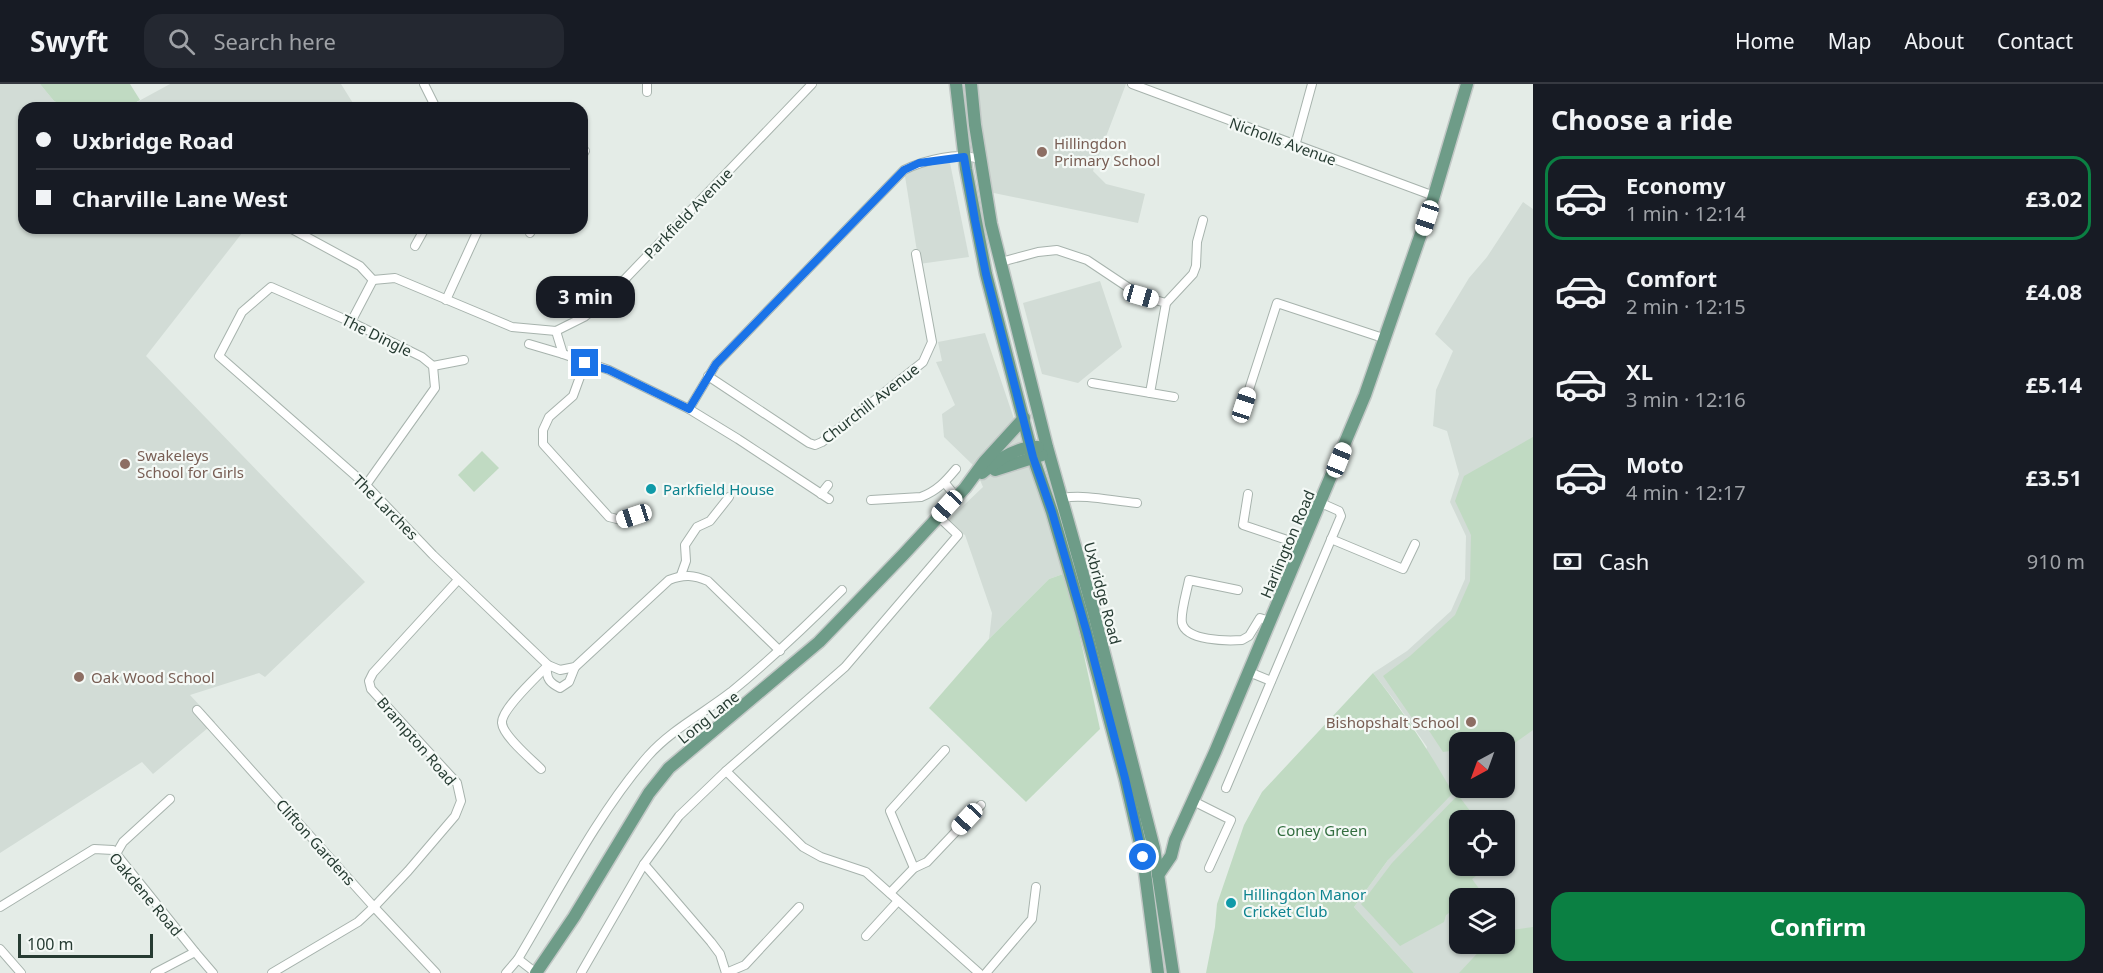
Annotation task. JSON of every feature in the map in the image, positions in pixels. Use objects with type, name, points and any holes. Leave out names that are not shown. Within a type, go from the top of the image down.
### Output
[{"type":"main road","name":"Uxbridge Road","points":[[956,84],[964,157],[977,232],[1032,452],[1087,633],[1125,778],[1143,857],[1158,973]]},
{"type":"main road","name":"Uxbridge Road","points":[[971,84],[980,160],[991,224],[1048,451],[1154,848],[1173,973]]},
{"type":"main road","name":"Harlington Road","points":[[1158,875],[1171,856],[1365,396],[1434,196],[1467,84]]},
{"type":"main road","name":"Long Lane","points":[[536,973],[574,917],[649,793],[669,768],[811,649],[965,488],[984,462],[1024,418]]},
{"type":"main road","name":"Long Lane","points":[[965,488],[1032,452],[1048,451]]},
{"type":"main road","points":[[1143,857],[1154,848],[1176,840]]},
{"type":"street","points":[[424,84],[433,102]]},
{"type":"street","name":"Parkfield Avenue","points":[[556,331],[584,317],[603,302],[812,84]]},
{"type":"street","name":"Nicholls Avenue","points":[[1132,84],[1294,146],[1434,196]]},
{"type":"street","points":[[1294,146],[1312,84]]},
{"type":"street","points":[[689,409],[716,364],[904,170],[919,163],[964,157],[980,160]]},
{"type":"street","points":[[1150,393],[1166,303],[1193,274],[1196,266],[1197,242],[1203,220]]},
{"type":"street","points":[[977,232],[984,231],[991,224]]},
{"type":"street","points":[[301,234],[360,266],[373,280]]},
{"type":"street","points":[[415,246],[422,234]]},
{"type":"street","points":[[446,300],[475,234]]},
{"type":"street","points":[[1001,262],[1038,252],[1057,250],[1087,260],[1141,296],[1166,303]]},
{"type":"street","name":"Churchill Avenue","points":[[708,376],[789,431],[815,446],[822,442],[923,362],[932,342],[916,254]]},
{"type":"street","points":[[373,280],[395,278],[512,327],[556,331],[563,354]]},
{"type":"street","points":[[351,322],[373,280]]},
{"type":"street","name":"The Dingle","points":[[219,356],[242,312],[271,287],[351,322],[422,357],[433,366]]},
{"type":"street","points":[[1244,405],[1277,303],[1386,339]]},
{"type":"street","points":[[529,344],[609,370],[689,409],[829,499]]},
{"type":"street","name":"The Larches","points":[[219,356],[366,485],[458,580],[548,665],[546,675],[551,683],[560,688],[569,682],[575,667],[663,585],[681,575]]},
{"type":"street","points":[[366,485],[435,388],[433,366],[464,360]]},
{"type":"street","points":[[585,363],[573,396],[549,417],[543,430],[543,444],[609,518],[621,520],[634,516]]},
{"type":"street","points":[[1092,383],[1174,397]]},
{"type":"street","points":[[871,500],[921,497],[945,483],[956,469]]},
{"type":"street","points":[[945,483],[965,488]]},
{"type":"street","points":[[821,494],[828,485]]},
{"type":"street","points":[[1248,494],[1243,525],[1302,545]]},
{"type":"street","points":[[1062,498],[1085,496],[1137,503]]},
{"type":"street","points":[[729,497],[710,521],[697,527],[685,545],[686,561],[681,575],[695,575],[708,581],[780,651]]},
{"type":"street","points":[[1226,788],[1341,513],[1321,503]]},
{"type":"street","points":[[581,973],[644,864],[680,816],[726,771],[844,667],[958,535],[938,516]]},
{"type":"street","points":[[1331,540],[1403,569],[1415,544]]},
{"type":"street","name":"Brampton Road","points":[[374,908],[455,816],[461,801],[457,783],[371,689],[369,681],[373,673],[458,580]]},
{"type":"street","points":[[1238,590],[1189,580],[1182,620],[1186,630],[1194,636],[1242,640],[1249,636],[1260,618],[1270,621]]},
{"type":"street","name":"Long Lane","points":[[506,973],[518,959],[623,788],[649,755],[780,651],[842,590]]},
{"type":"street","points":[[541,769],[508,736],[502,723],[505,712],[548,665],[560,670],[575,667]]},
{"type":"street","points":[[1249,672],[1271,681]]},
{"type":"street","name":"Clifton Gardens","points":[[197,710],[374,908],[436,973]]},
{"type":"street","points":[[914,868],[890,811],[945,750]]},
{"type":"street","points":[[726,771],[803,847],[821,857],[866,872],[979,973]]},
{"type":"street","points":[[116,854],[123,842],[170,799]]},
{"type":"street","points":[[1193,801],[1231,820],[1209,868]]},
{"type":"street","points":[[890,893],[914,868],[927,862],[981,805]]},
{"type":"street","name":"Oakdene Road","points":[[0,907],[94,849],[113,850],[213,973]]},
{"type":"street","points":[[644,864],[711,942],[720,954],[726,973],[745,965],[799,907]]},
{"type":"street","points":[[986,973],[1032,919],[1036,887]]},
{"type":"street","points":[[866,936],[898,901]]},
{"type":"street","points":[[272,973],[358,922],[374,908]]},
{"type":"street","points":[[0,949],[21,973]]},
{"type":"street","points":[[155,973],[195,952]]},
{"type":"street","name":"Long Lane","points":[[518,959],[536,973]]},
{"type":"shaded area","name":"Swakeleys School for Girls","points":[[0,84],[40,84],[56,102],[18,102],[18,234],[241,234],[146,356],[365,582],[265,677],[259,673],[190,695],[215,722],[153,774],[142,762],[0,853]]},
{"type":"shaded area","points":[[170,84],[341,84],[352,102],[137,102]]},
{"type":"shaded area","name":"Hillingdon Primary School","points":[[976,84],[1126,84],[1093,171],[1106,184],[1145,194],[1138,223],[989,192]]},
{"type":"shaded area","points":[[949,158],[969,257],[919,264],[904,170]]},
{"type":"shaded area","name":"Bishopshalt School","points":[[1523,202],[1533,209],[1533,973],[1414,973],[1354,907],[1388,860],[1427,747],[1373,673],[1407,651],[1451,611],[1465,579],[1466,536],[1450,502],[1459,474],[1447,431],[1433,426],[1436,390],[1453,351],[1435,334],[1469,278],[1487,257]]},
{"type":"shaded area","points":[[1100,281],[1122,347],[1078,383],[1042,374],[1023,303]]},
{"type":"shaded area","points":[[985,333],[1066,573],[1049,579],[989,639],[992,613],[965,535],[943,525],[983,487],[974,466],[944,437],[942,414],[955,405],[936,362],[942,361],[938,342]]},
{"type":"green space","points":[[40,84],[130,84],[140,100],[136,102],[54,101]]},
{"type":"green space","points":[[1533,437],[1533,730],[1515,743],[1515,732],[1449,732],[1449,751],[1443,752],[1420,717],[1414,721],[1383,676],[1410,656],[1455,615],[1470,581],[1471,535],[1455,501],[1464,476]]},
{"type":"green space","points":[[482,451],[499,468],[474,492],[458,475]]},
{"type":"green space","points":[[1066,573],[1100,729],[1026,802],[929,708],[989,639],[1049,579]]},
{"type":"green space","name":"Coney Green","points":[[1373,673],[1395,702],[1449,786],[1449,797],[1388,860],[1354,907],[1414,973],[1206,973],[1217,904],[1244,825],[1262,792]]},
{"type":"green space","points":[[1455,798],[1460,798],[1469,810],[1449,810],[1449,876],[1476,876],[1472,879],[1479,888],[1449,888],[1449,913],[1444,922],[1400,946],[1361,904],[1392,863]]},
{"type":"green space","points":[[1533,927],[1533,973],[1459,973],[1477,954],[1515,954],[1515,930]]},
{"type":"place","name":"Hillingdon Primary School","points":[[1042,152]]},
{"type":"place","name":"Swakeleys School for Girls","points":[[125,464]]},
{"type":"place","name":"Parkfield House","points":[[651,489]]},
{"type":"place","name":"Oak Wood School","points":[[79,677]]},
{"type":"place","name":"Bishopshalt School","points":[[1471,722]]},
{"type":"place","name":"Hillingdon Manor Cricket Club","points":[[1231,903]]},
{"type":"route","points":[[585,363],[609,370],[689,409],[716,364],[893,184],[904,170],[919,163],[964,157],[986,274],[1033,457],[1046,491],[1087,633],[1143,857]]}]
